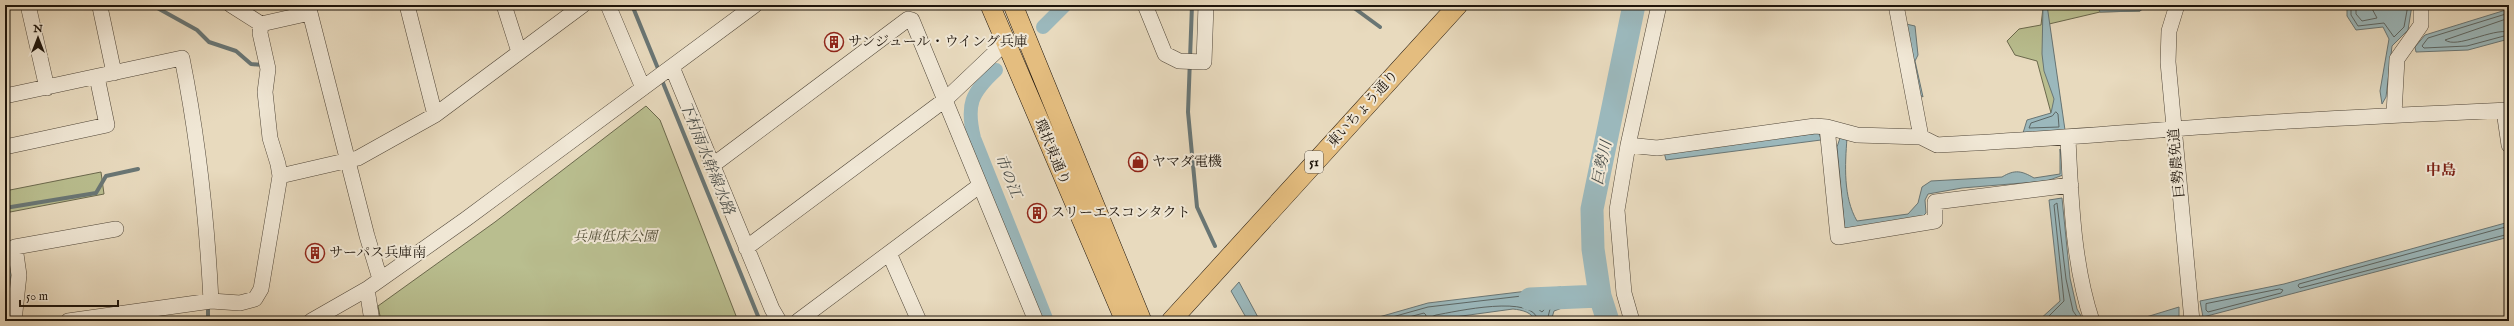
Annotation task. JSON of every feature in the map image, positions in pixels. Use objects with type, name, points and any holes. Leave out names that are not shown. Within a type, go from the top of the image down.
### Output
[{"type":"main road","name":"環状東通り","points":[[990,5],[1125,321]]},
{"type":"main road","name":"環状東通り","points":[[1013,5],[1142,321]]},
{"type":"main road","name":"東いちょう通り","points":[[1171,321],[1458,5]]},
{"type":"street","points":[[28,5],[47,88]]},
{"type":"street","points":[[231,5],[261,24],[309,9],[347,161],[380,280]]},
{"type":"street","points":[[407,5],[435,115]]},
{"type":"street","points":[[504,5],[519,52]]},
{"type":"street","points":[[280,176],[358,158],[435,115],[583,5]]},
{"type":"street","points":[[608,5],[647,85]]},
{"type":"street","points":[[312,321],[367,289],[466,219],[755,5]]},
{"type":"street","points":[[1145,5],[1165,54],[1179,61],[1204,62],[1206,5]]},
{"type":"street","points":[[1632,321],[1624,293],[1617,210],[1628,145],[1659,5]]},
{"type":"street","points":[[1896,5],[1921,137]]},
{"type":"street","name":"巨勢農免道","points":[[2177,5],[2169,31],[2168,62],[2173,129],[2192,321]]},
{"type":"street","points":[[2394,114],[2397,59],[2421,25],[2421,5]]},
{"type":"street","points":[[100,7],[114,73]]},
{"type":"street","points":[[712,165],[908,19],[912,20],[946,99],[979,186],[1036,321]]},
{"type":"street","points":[[68,321],[166,314],[211,301],[240,303],[255,299],[260,289],[280,176],[270,138],[265,92],[268,69],[260,33],[261,24]]},
{"type":"street","points":[[746,248],[946,99],[1005,43]]},
{"type":"street","points":[[5,96],[182,58],[193,111],[209,262],[211,301]]},
{"type":"street","points":[[670,68],[746,248],[779,321]]},
{"type":"street","points":[[5,147],[107,125],[97,77]]},
{"type":"street","points":[[1628,145],[1656,148],[1815,126],[1827,127],[1858,135],[1921,137],[1938,145],[2068,139],[2173,129],[2394,114],[2506,110],[2509,145]]},
{"type":"street","points":[[1827,127],[1838,237],[1935,221],[1935,202],[2071,185]]},
{"type":"street","points":[[2068,139],[2071,185],[2083,293],[2092,321]]},
{"type":"street","points":[[798,321],[979,186]]},
{"type":"street","points":[[14,321],[19,275],[15,247],[116,229]]},
{"type":"street","points":[[889,253],[919,321]]},
{"type":"street","points":[[367,289],[372,321]]},
{"type":"green space","points":[[2029,5],[2140,5],[2140,11],[2100,12],[2049,24],[2062,113],[2051,113],[2037,61],[2015,55],[2007,41],[2019,29],[2041,25],[2043,8],[2029,8]]},
{"type":"green space","name":"兵庫低床公園","points":[[646,106],[660,120],[738,321],[381,321],[378,306],[495,222]]},
{"type":"green space","points":[[101,172],[104,194],[5,213],[5,191]]},
{"type":"water","points":[[2043,5],[2047,5],[2065,130],[2023,133],[2027,120],[2051,113],[2054,99],[2044,71],[2042,54]]},
{"type":"water","points":[[2097,5],[2144,5],[2144,8],[2140,11],[2100,12]]},
{"type":"water","points":[[2347,5],[2377,5],[2382,9],[2394,9],[2395,5],[2412,5],[2408,30],[2392,46],[2386,97],[2382,104],[2380,91],[2389,39],[2383,27],[2356,30],[2347,16]]},
{"type":"water","points":[[2509,9],[2509,45],[2505,40],[2468,50],[2416,52],[2415,47],[2425,35]]},
{"type":"water","points":[[1906,24],[1915,26],[1918,55],[1915,61],[1923,97],[1920,95]]},
{"type":"water","points":[[1819,133],[1821,140],[1666,160],[1664,152]]},
{"type":"water","points":[[1841,135],[1847,138],[1847,191],[1852,212],[1857,221],[1908,214],[1918,203],[1922,187],[1931,181],[2002,177],[2015,172],[2022,172],[2034,178],[2060,174],[2060,149],[2063,175],[2047,181],[1962,188],[1928,194],[1925,200],[1926,213],[1922,217],[1845,230],[1837,147]]},
{"type":"water","points":[[2062,198],[2070,278],[2077,309],[2084,321],[2038,321],[2060,301],[2049,200]]},
{"type":"water","points":[[2509,222],[2509,237],[2203,317],[2200,301],[2284,284]]},
{"type":"water","points":[[5,243],[14,277],[9,316],[5,321]]},
{"type":"water","points":[[1239,282],[1260,321],[1248,321],[1231,291]]},
{"type":"water","points":[[1561,287],[1562,308],[1554,311],[1551,321],[1535,321],[1532,315],[1513,309],[1425,321],[1365,321],[1428,303]]},
{"type":"water","points":[[2179,307],[2179,321],[2133,321]]},
{"type":"waterway","points":[[152,5],[197,30],[209,42],[236,51],[251,64],[263,65]]},
{"type":"waterway","name":"下村雨水幹線水路","points":[[632,5],[659,71]]},
{"type":"waterway","name":"市の江","points":[[1043,27],[1065,5]]},
{"type":"waterway","points":[[1192,5],[1188,112],[1197,207],[1215,246]]},
{"type":"waterway","points":[[1350,5],[1380,27]]},
{"type":"waterway","name":"巨勢川","points":[[1608,321],[1600,296],[1593,249],[1592,209],[1634,5]]},
{"type":"waterway","name":"市の江","points":[[996,70],[981,86],[973,100],[971,117],[974,138],[1047,321]]},
{"type":"waterway","name":"下村雨水幹線水路","points":[[661,78],[760,321]]},
{"type":"waterway","points":[[5,208],[96,193],[106,176],[138,169]]},
{"type":"waterway","points":[[1530,299],[1600,296]]},
{"type":"waterway","points":[[208,307],[208,321]]},
{"type":"place","name":"サンジュール・ウイング兵庫","points":[[834,42]]},
{"type":"place","name":"ヤマダ電機","points":[[1138,162]]},
{"type":"place","name":"スリーエスコンタクト","points":[[1037,213]]},
{"type":"place","name":"サーパス兵庫南","points":[[315,253]]},
{"type":"district","name":"中島","points":[[2441,170]]}]
